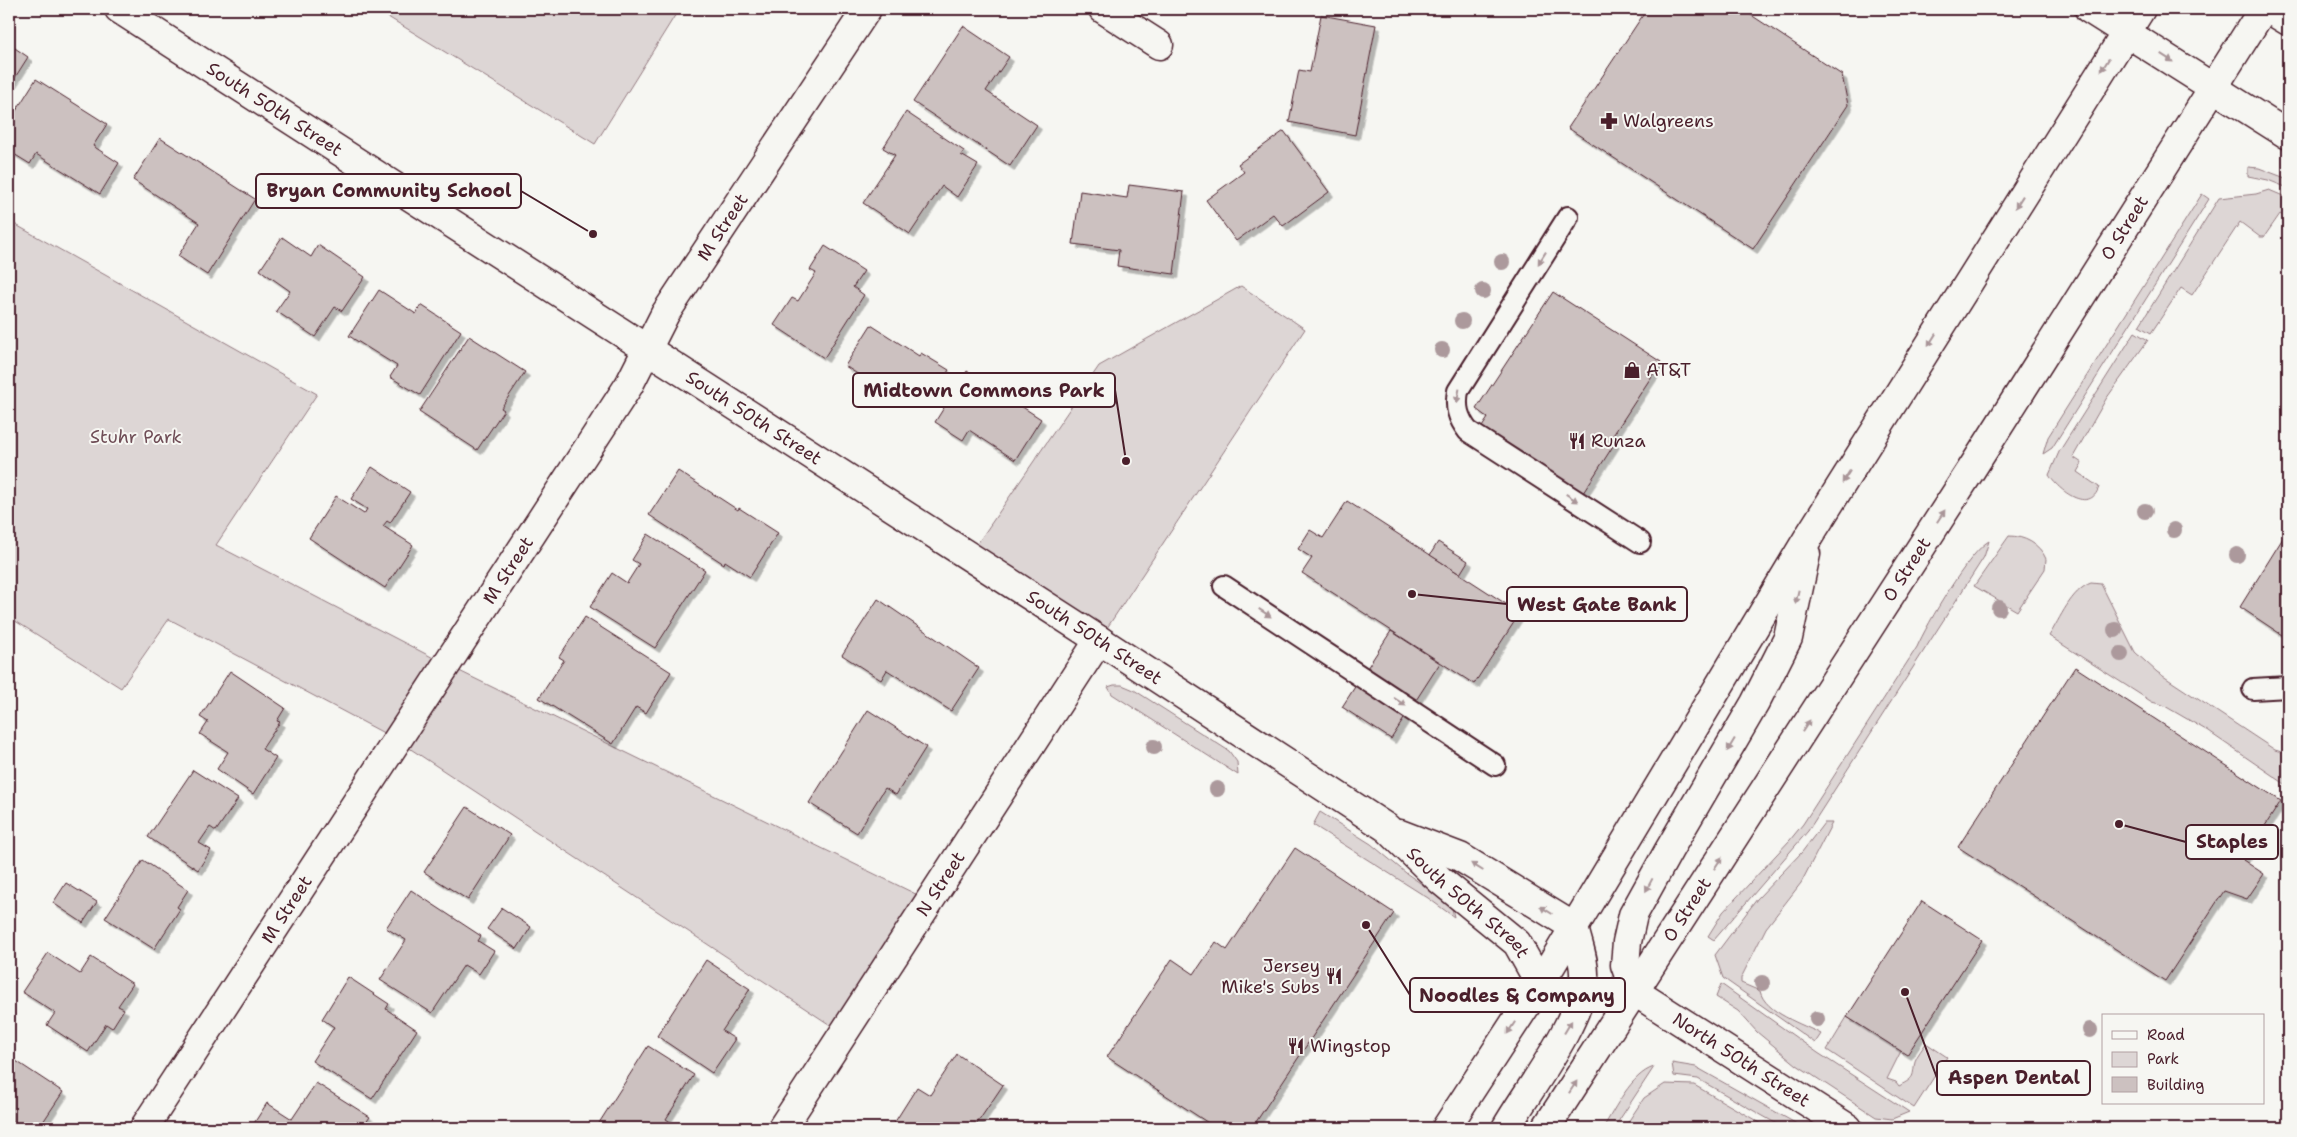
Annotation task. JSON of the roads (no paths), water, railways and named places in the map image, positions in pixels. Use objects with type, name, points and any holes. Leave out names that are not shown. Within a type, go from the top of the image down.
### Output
[{"type":"street","name":"South 50th Street","points":[[119,9],[1099,640],[1387,828],[1440,880],[1517,942],[1540,984]]},
{"type":"street","name":"M Street","points":[[144,1128],[623,393],[648,350],[665,314],[867,9]]},
{"type":"street","points":[[1103,9],[1158,45]]},
{"type":"street","points":[[2090,9],[2288,135]]},
{"type":"street","points":[[1446,1128],[1540,984],[1811,533],[2141,9]]},
{"type":"street","name":"O Street","points":[[1546,1128],[1971,470],[2263,9]]},
{"type":"street","points":[[2268,9],[2288,21]]},
{"type":"street","points":[[1635,992],[1625,964],[1627,942],[1633,915],[1755,703],[1788,638],[1811,533]]},
{"type":"street","name":"N Street","points":[[782,1128],[1099,640]]},
{"type":"street","name":"South 50th Street","points":[[1387,828],[1460,857],[1574,928]]},
{"type":"street","points":[[1506,1128],[1572,1020],[1582,994],[1584,974],[1574,928]]},
{"type":"street","name":"North 50th Street","points":[[1635,992],[1848,1128]]},
{"type":"lane","points":[[1568,217],[1458,390],[1457,412],[1468,431],[1640,542]]},
{"type":"lane","points":[[1224,586],[1495,764]]},
{"type":"lane","points":[[2253,689],[2288,688]]},
{"type":"place","name":"Walgreens","points":[[1609,121]]},
{"type":"place","name":"Bryan Community School","points":[[593,234]]},
{"type":"place","name":"AT&T","points":[[1632,370]]},
{"type":"place","name":"Runza","points":[[1577,441]]},
{"type":"place","name":"Midtown Commons Park","points":[[1126,461]]},
{"type":"place","name":"West Gate Bank","points":[[1412,594]]},
{"type":"place","name":"Staples","points":[[2119,824]]},
{"type":"place","name":"Noodles & Company","points":[[1366,925]]},
{"type":"place","name":"Jersey Mike's Subs","points":[[1334,976]]},
{"type":"place","name":"Aspen Dental","points":[[1905,992]]},
{"type":"place","name":"Wingstop","points":[[1296,1046]]},
{"type":"park label","name":"Stuhr Park","points":[[136,437]]}]
